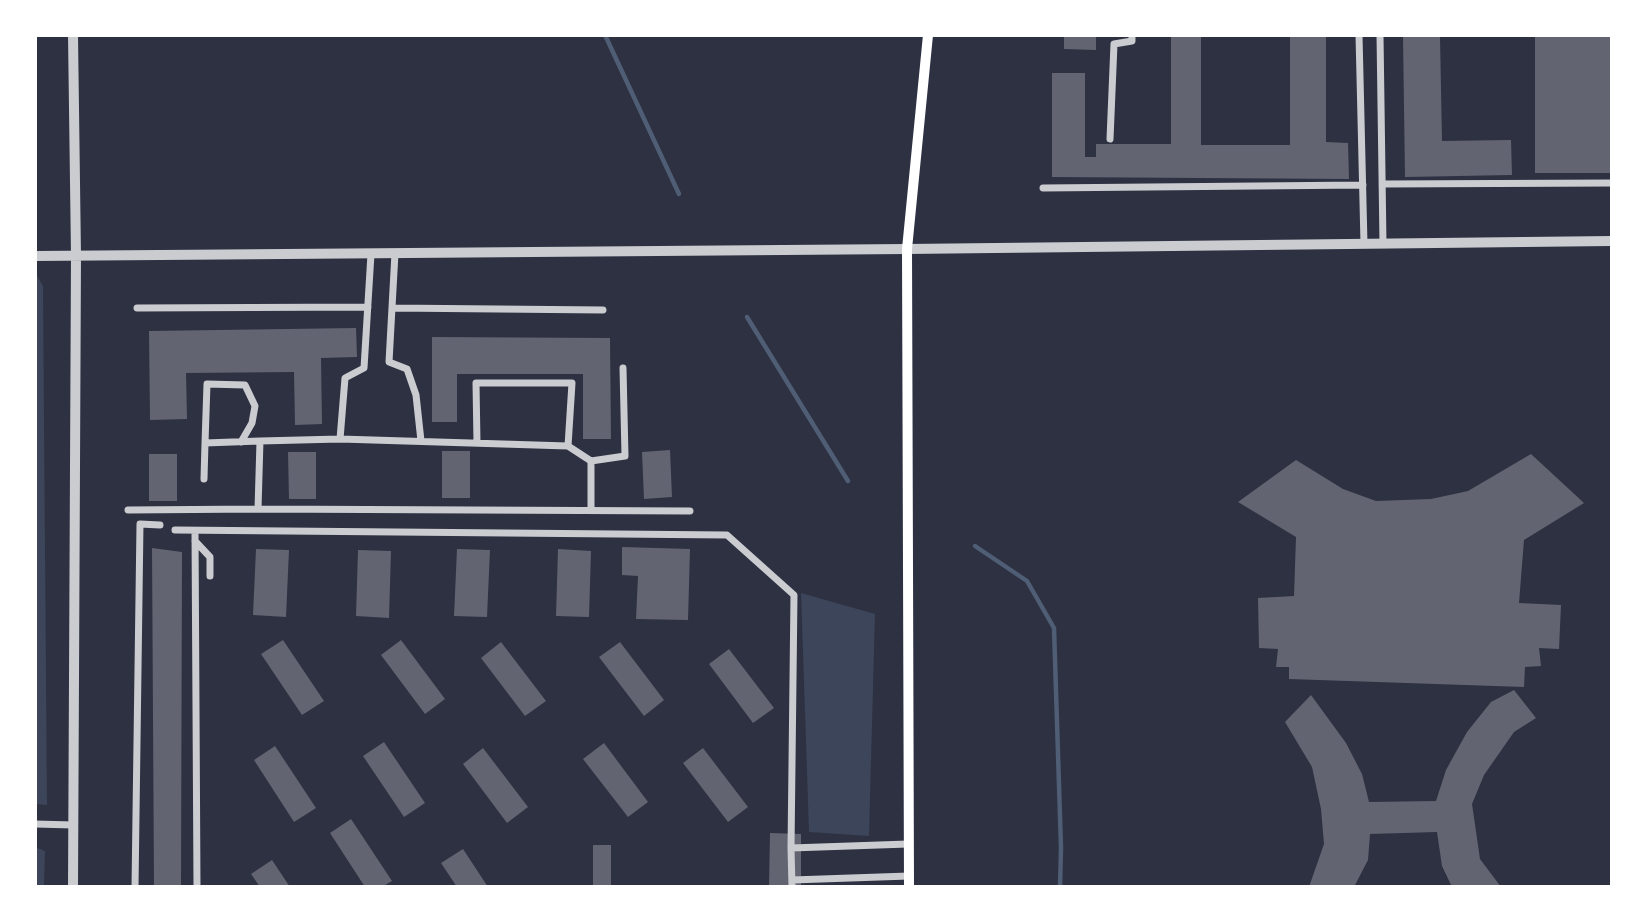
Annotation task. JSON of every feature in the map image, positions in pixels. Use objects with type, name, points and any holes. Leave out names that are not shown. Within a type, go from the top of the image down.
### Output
[{"type":"main road","points":[[909,881],[907,249],[928,35]]},
{"type":"street","points":[[73,35],[76,256],[73,887]]},
{"type":"street","points":[[1110,139],[1114,44],[1132,41],[1132,35]]},
{"type":"street","points":[[1359,35],[1364,244]]},
{"type":"street","points":[[1380,35],[1383,244]]},
{"type":"street","points":[[1382,184],[1612,183]]},
{"type":"street","points":[[1043,188],[1363,185]]},
{"type":"street","points":[[35,256],[1612,241]]},
{"type":"street","points":[[395,253],[389,362],[407,369],[416,395],[421,441]]},
{"type":"street","points":[[340,439],[345,378],[364,368],[371,254]]},
{"type":"street","points":[[137,309],[368,307]]},
{"type":"street","points":[[392,308],[603,310]]},
{"type":"street","points":[[205,443],[340,439],[421,441],[568,446],[592,461],[625,456],[623,368]]},
{"type":"street","points":[[477,443],[476,383],[572,383],[568,446]]},
{"type":"street","points":[[204,479],[207,384],[245,385],[255,406],[252,423],[241,442]]},
{"type":"street","points":[[258,509],[260,441]]},
{"type":"street","points":[[591,510],[592,461]]},
{"type":"street","points":[[128,510],[690,511]]},
{"type":"street","points":[[135,887],[140,524],[160,524]]},
{"type":"street","points":[[175,530],[727,535],[794,595],[792,883],[909,881]]},
{"type":"street","points":[[195,531],[197,887]]},
{"type":"street","points":[[195,541],[210,557],[210,576]]},
{"type":"street","points":[[35,824],[73,825]]},
{"type":"street","points":[[791,848],[908,844]]},
{"type":"shaded area","points":[[35,272],[43,286],[47,805],[35,804]]},
{"type":"shaded area","points":[[801,593],[875,614],[869,836],[809,832]]},
{"type":"shaded area","points":[[35,847],[45,851],[44,887],[35,887]]},
{"type":"building","points":[[1064,35],[1096,35],[1096,50],[1064,49]]},
{"type":"building","points":[[1171,35],[1201,35],[1201,145],[1290,145],[1290,37],[1326,37],[1326,142],[1348,143],[1349,179],[1052,177],[1052,73],[1085,73],[1085,157],[1096,157],[1096,144],[1171,144]]},
{"type":"building","points":[[1535,35],[1612,35],[1612,173],[1535,173]]},
{"type":"building","points":[[1403,37],[1440,37],[1442,141],[1511,140],[1512,175],[1405,177]]},
{"type":"building","points":[[356,328],[357,357],[321,358],[322,424],[295,425],[294,372],[186,373],[187,419],[150,420],[149,331]]},
{"type":"building","points":[[432,337],[610,338],[611,439],[583,439],[583,374],[457,374],[457,422],[432,422]]},
{"type":"building","points":[[670,450],[672,497],[644,499],[642,452]]},
{"type":"building","points":[[442,451],[470,451],[470,498],[442,498]]},
{"type":"building","points":[[288,452],[316,452],[316,499],[289,499]]},
{"type":"building","points":[[149,454],[177,454],[177,501],[149,501]]},
{"type":"building","points":[[1531,454],[1584,503],[1524,540],[1519,603],[1561,605],[1559,649],[1539,648],[1541,666],[1525,667],[1524,687],[1289,679],[1289,667],[1276,667],[1278,649],[1259,648],[1258,598],[1294,596],[1296,537],[1238,502],[1296,460],[1343,489],[1376,501],[1431,499],[1468,491]]},
{"type":"building","points":[[622,547],[690,549],[688,620],[636,619],[638,576],[622,575]]},
{"type":"building","points":[[152,548],[182,552],[181,887],[154,887]]},
{"type":"building","points":[[256,549],[289,550],[286,617],[253,615]]},
{"type":"building","points":[[457,549],[490,550],[487,617],[454,616]]},
{"type":"building","points":[[558,549],[591,551],[589,617],[556,616]]},
{"type":"building","points":[[358,550],[391,551],[389,618],[356,616]]},
{"type":"building","points":[[283,640],[324,701],[302,715],[261,654]]},
{"type":"building","points":[[401,640],[445,699],[425,714],[381,655]]},
{"type":"building","points":[[501,642],[546,701],[525,716],[481,658]]},
{"type":"building","points":[[620,642],[664,700],[644,716],[599,657]]},
{"type":"building","points":[[729,649],[774,708],[753,723],[709,664]]},
{"type":"building","points":[[1514,690],[1536,718],[1514,732],[1484,775],[1472,804],[1480,859],[1501,887],[1452,887],[1442,866],[1437,832],[1370,834],[1368,860],[1354,887],[1309,887],[1324,844],[1321,809],[1312,767],[1285,722],[1311,695],[1346,743],[1362,774],[1369,802],[1436,801],[1446,770],[1467,732],[1491,702]]},
{"type":"building","points":[[384,742],[425,803],[404,817],[363,756]]},
{"type":"building","points":[[604,743],[648,802],[628,817],[583,759]]},
{"type":"building","points":[[275,746],[316,808],[294,822],[254,760]]},
{"type":"building","points":[[483,748],[528,807],[507,823],[463,764]]},
{"type":"building","points":[[703,748],[748,807],[728,822],[683,763]]},
{"type":"building","points":[[351,819],[392,881],[382,887],[365,887],[330,833]]},
{"type":"building","points":[[770,833],[801,834],[801,887],[769,887]]},
{"type":"building","points":[[593,845],[611,845],[611,887],[593,887]]},
{"type":"building","points":[[463,849],[488,887],[457,887],[441,863]]},
{"type":"building","points":[[272,860],[290,887],[260,887],[251,874]]},
{"type":"waterway","points":[[605,35],[679,194]]},
{"type":"waterway","points":[[747,317],[848,481]]},
{"type":"waterway","points":[[975,546],[1027,581],[1054,628],[1060,887]]}]
